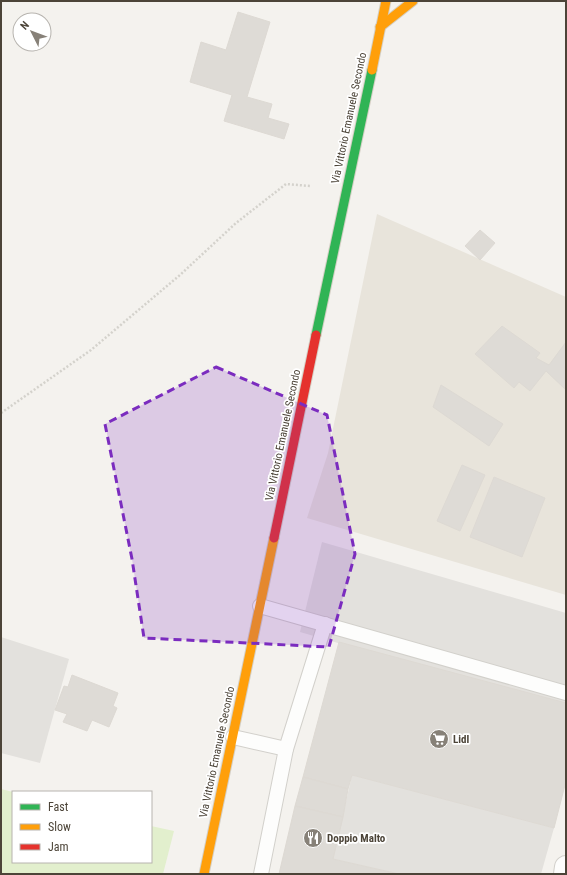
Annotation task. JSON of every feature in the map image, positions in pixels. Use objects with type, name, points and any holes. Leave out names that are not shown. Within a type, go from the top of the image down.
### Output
[{"type":"main road","name":"Via Vittorio Emanuele Secondo","points":[[204,874],[386,1]]},
{"type":"main road","points":[[380,27],[413,1]]},
{"type":"street","points":[[565,874],[566,867]]},
{"type":"lane","points":[[260,606],[566,692]]},
{"type":"lane","points":[[261,874],[286,749],[325,624]]},
{"type":"lane","points":[[233,737],[286,749]]},
{"type":"path","points":[[1,414],[92,350],[180,275],[236,223],[286,184],[310,186]]},
{"type":"highlighted area","points":[[216,367],[327,415],[355,554],[329,647],[144,638],[132,559],[105,424]]},
{"type":"shaded area","points":[[377,214],[566,297],[566,595],[307,518],[328,453]]},
{"type":"shaded area","points":[[322,542],[566,613],[566,709],[300,632]]},
{"type":"shaded area","points":[[1,637],[69,659],[40,763],[1,753]]},
{"type":"shaded area","points":[[352,775],[554,828],[541,874],[399,874],[333,859]]},
{"type":"green space","points":[[1,789],[12,792],[12,863],[152,863],[152,826],[174,831],[163,874],[1,874]]},
{"type":"building","points":[[238,12],[270,22],[247,97],[272,104],[268,118],[289,124],[284,139],[224,121],[232,95],[190,82],[201,42],[226,50]]},
{"type":"building","points":[[480,230],[495,243],[480,260],[465,246]]},
{"type":"building","points":[[502,326],[540,353],[536,358],[549,365],[566,342],[565,389],[546,371],[530,391],[519,382],[514,388],[475,354]]},
{"type":"building","points":[[441,385],[503,424],[489,446],[433,407]]},
{"type":"building","points":[[462,465],[485,475],[460,531],[437,521]]},
{"type":"building","points":[[494,477],[545,498],[522,557],[470,537]]},
{"type":"building","name":"Lidl","points":[[339,642],[566,703],[566,781],[554,828],[352,775],[348,789],[303,777]]},
{"type":"building","points":[[72,675],[118,693],[113,706],[117,708],[109,727],[92,720],[87,731],[63,722],[67,714],[55,710],[64,686],[68,687]]},
{"type":"building","points":[[303,777],[348,789],[343,817],[295,806]]},
{"type":"building","name":"Doppio Malto","points":[[295,806],[343,817],[333,859],[399,874],[279,874]]},
{"type":"traffic: fast","points":[[316,335],[372,70]]},
{"type":"traffic: slow","points":[[372,70],[386,1]]},
{"type":"traffic: slow","points":[[380,27],[413,1]]},
{"type":"traffic: slow","points":[[204,874],[274,538]]},
{"type":"traffic: jam","points":[[274,538],[316,335]]},
{"type":"place","name":"Lidl","points":[[439,739]]},
{"type":"place","name":"Doppio Malto","points":[[313,838]]}]
